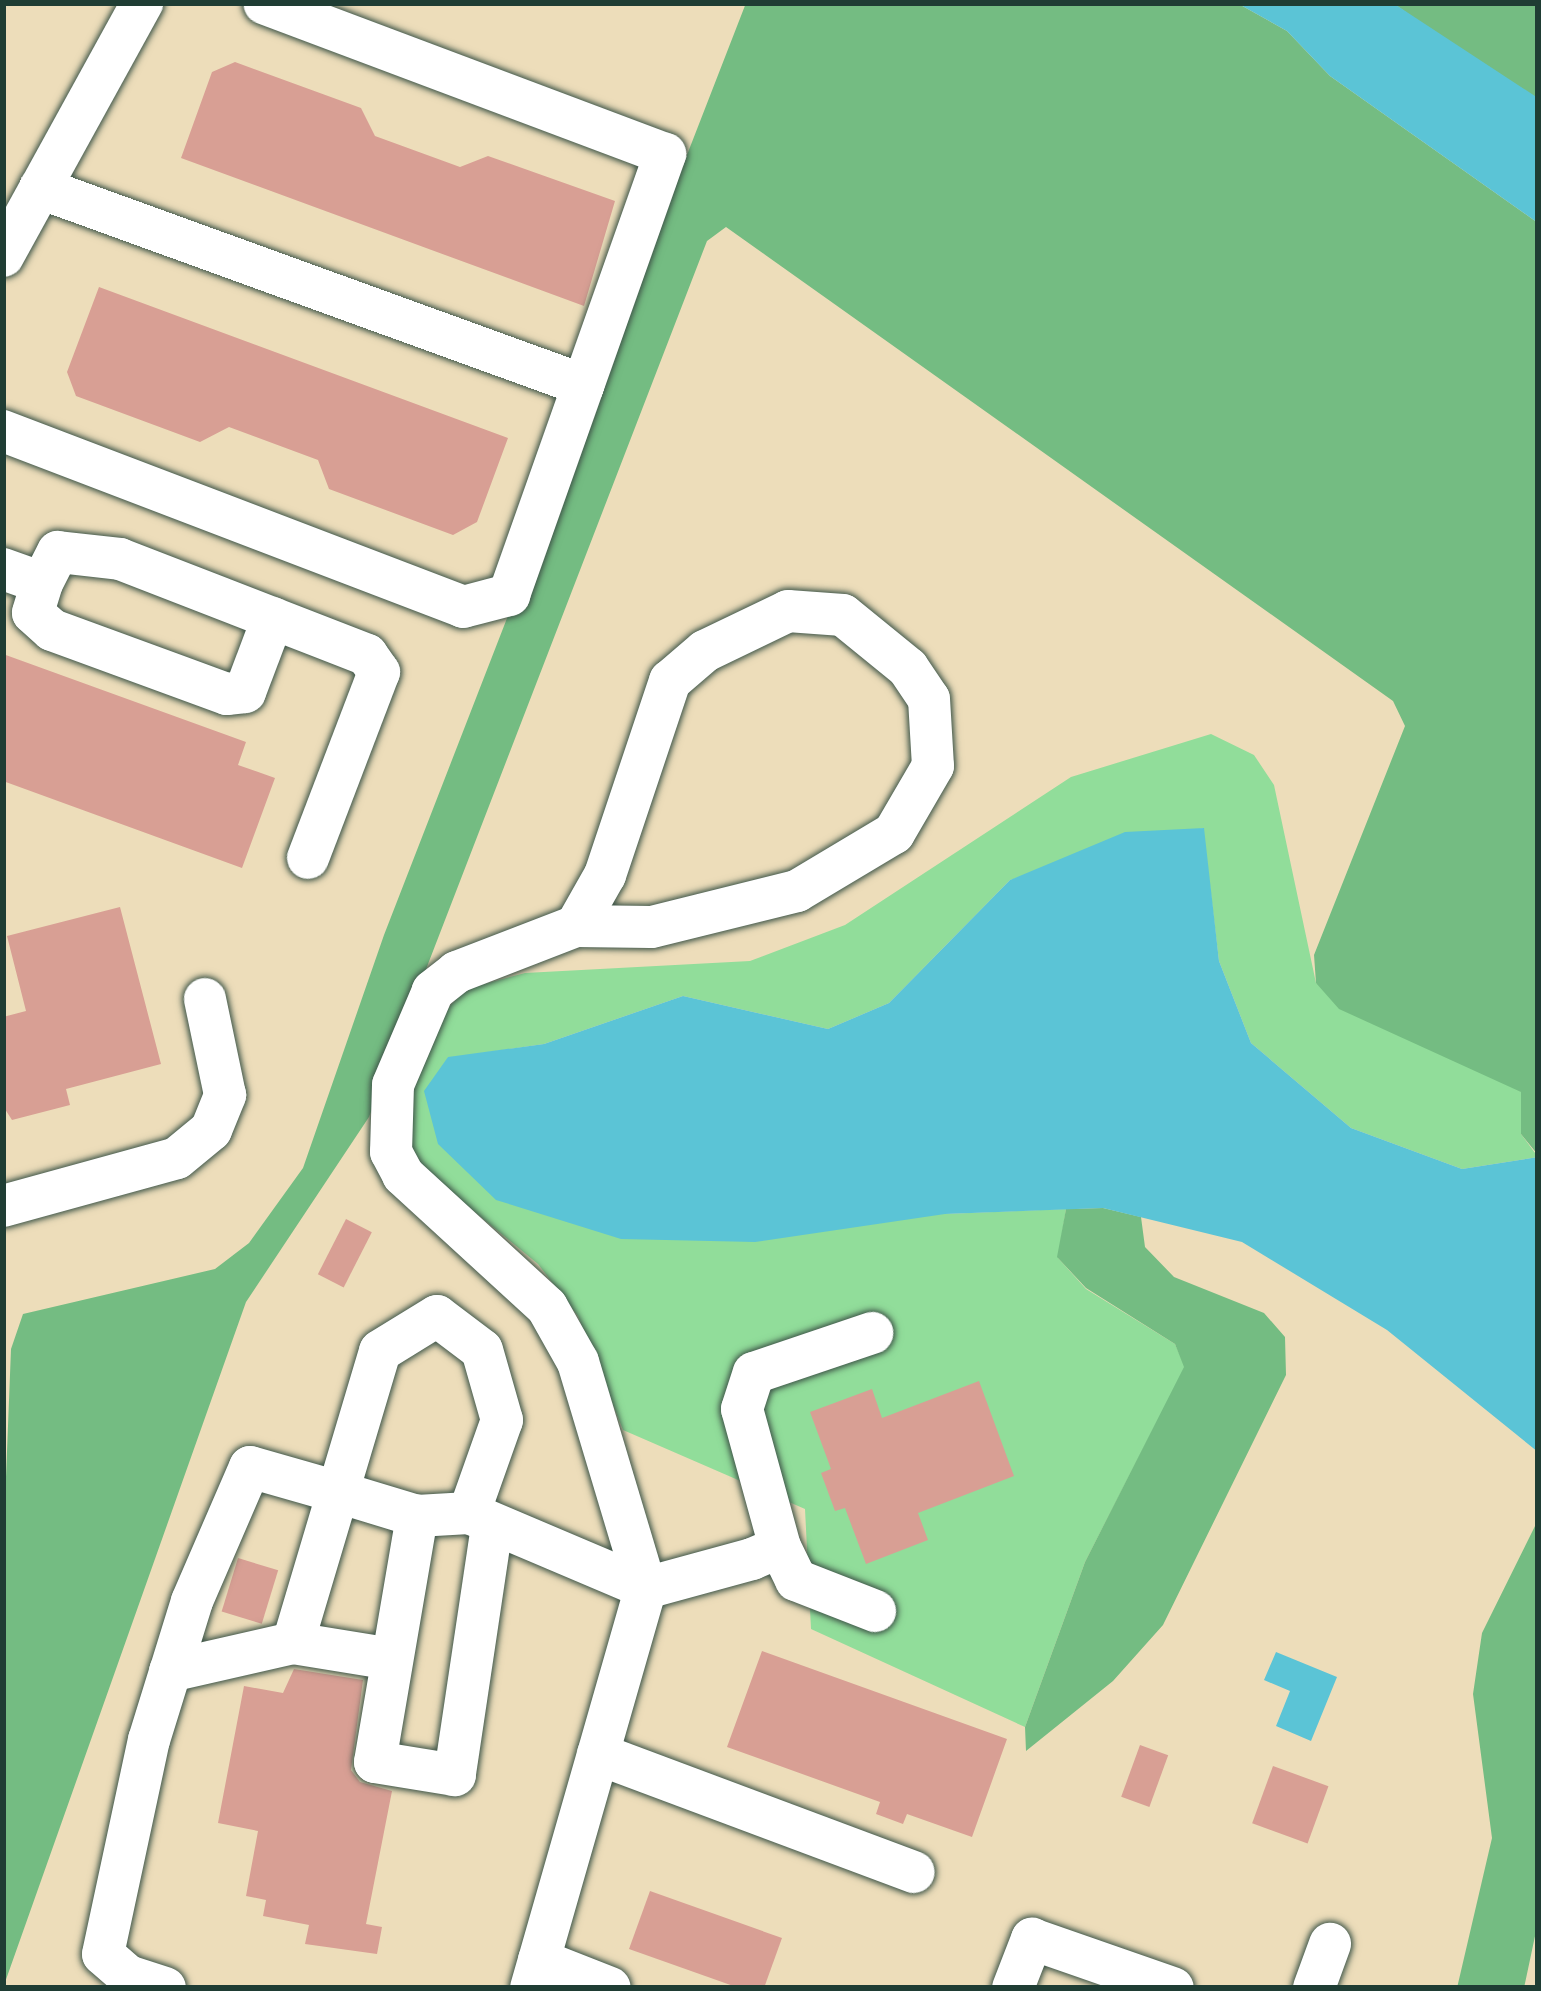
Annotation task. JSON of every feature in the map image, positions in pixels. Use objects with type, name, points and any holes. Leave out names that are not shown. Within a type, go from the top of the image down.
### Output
[{"type":"street","points":[[3,256],[142,3]]},
{"type":"street","points":[[3,431],[463,607],[508,595],[665,154],[264,3]]},
{"type":"street","points":[[40,188],[583,385]]},
{"type":"street","points":[[273,618],[245,692],[227,694],[52,630],[33,614],[22,576],[58,552],[120,559],[273,618],[367,655],[379,672],[308,858]]},
{"type":"street","points":[[576,926],[605,875],[670,681],[705,651],[769,618],[806,612],[843,615],[908,668],[929,699],[933,766],[894,833],[862,858],[797,891],[734,909],[651,928],[576,926],[457,972],[433,991],[405,1044],[388,1124],[403,1174],[518,1276],[568,1344],[646,1588],[535,1974],[610,1988]]},
{"type":"street","points":[[3,1207],[177,1158],[211,1130],[225,1095],[205,999]]},
{"type":"street","points":[[293,1643],[380,1352],[437,1316],[482,1350],[502,1420],[480,1520],[455,1775],[375,1762],[417,1516]]},
{"type":"street","points":[[872,1334],[754,1372],[744,1394],[780,1547],[796,1580],[875,1611]]},
{"type":"street","points":[[165,1988],[128,1976],[103,1954],[170,1671],[250,1467],[417,1516],[480,1520],[646,1588],[780,1547]]},
{"type":"street","points":[[170,1671],[293,1643],[392,1659]]},
{"type":"street","points":[[598,1754],[914,1872]]},
{"type":"street","points":[[1013,1988],[1032,1939],[1173,1988]]},
{"type":"street","points":[[1314,1988],[1330,1944]]},
{"type":"green space","points":[[746,3],[1237,3],[1287,31],[1330,76],[1538,223],[1538,1155],[1521,1134],[1521,1092],[1339,1009],[1316,983],[1314,955],[1405,726],[1393,701],[726,227],[707,241],[369,1117],[246,1302],[3,1988],[3,1554],[11,1349],[23,1314],[215,1269],[249,1243],[303,1168],[384,935]]},
{"type":"green space","points":[[1393,3],[1538,3],[1538,98],[1503,82]]},
{"type":"green space","points":[[1211,734],[1254,755],[1274,785],[1316,983],[1522,1092],[1521,1134],[1538,1157],[1462,1169],[1351,1128],[1251,1043],[1219,961],[1203,828],[1010,880],[889,1003],[828,1029],[683,996],[544,1044],[447,1058],[945,1214],[1066,1209],[1058,1258],[1086,1289],[1175,1344],[1185,1367],[1085,1562],[1025,1727],[811,1629],[805,1509],[623,1430],[578,1316],[538,1264],[412,1160],[405,1132],[413,1073],[435,1022],[466,989],[525,973],[750,961],[845,925],[1071,777]]},
{"type":"green space","points":[[1103,1208],[1141,1217],[1145,1247],[1174,1277],[1264,1313],[1285,1337],[1286,1375],[1163,1625],[1113,1681],[1026,1751],[1025,1727],[1085,1562],[1184,1367],[1175,1344],[1086,1288],[1057,1257],[1066,1209]]},
{"type":"green space","points":[[1538,1520],[1538,1922],[1524,1988],[1457,1988],[1492,1838],[1473,1694],[1482,1633]]},
{"type":"water","points":[[1237,3],[1393,3],[1538,98],[1538,223],[1330,76],[1287,31]]},
{"type":"water","points":[[1204,828],[1219,961],[1251,1043],[1351,1128],[1462,1169],[1538,1157],[1538,1452],[1387,1330],[1242,1242],[1103,1208],[945,1214],[755,1242],[621,1239],[496,1200],[438,1144],[424,1091],[448,1057],[544,1044],[683,996],[828,1029],[889,1003],[1010,880],[1125,832]]},
{"type":"water","points":[[1276,1652],[1337,1677],[1311,1741],[1276,1726],[1290,1691],[1264,1680]]},
{"type":"building","points":[[235,62],[361,108],[375,136],[460,167],[488,156],[615,201],[584,306],[181,158],[212,72]]},
{"type":"building","points":[[99,287],[508,438],[477,522],[453,535],[329,489],[318,460],[229,427],[200,442],[76,396],[67,372]]},
{"type":"building","points":[[3,654],[246,742],[238,765],[275,778],[242,868],[3,781]]},
{"type":"building","points":[[120,907],[161,1064],[66,1089],[70,1105],[12,1120],[3,1106],[3,1017],[26,1011],[7,936]]},
{"type":"building","points":[[346,1219],[372,1232],[344,1287],[318,1274]]},
{"type":"building","points":[[979,1381],[1014,1476],[918,1513],[928,1540],[866,1564],[845,1508],[835,1511],[821,1473],[831,1469],[810,1412],[872,1389],[882,1418]]},
{"type":"building","points":[[238,1558],[278,1570],[262,1624],[222,1612]]},
{"type":"building","points":[[762,1651],[1007,1739],[972,1837],[907,1814],[903,1824],[876,1814],[880,1802],[727,1747]]},
{"type":"building","points":[[294,1669],[363,1680],[351,1770],[360,1782],[392,1791],[366,1924],[382,1927],[377,1954],[305,1944],[309,1925],[263,1916],[266,1900],[246,1896],[258,1831],[218,1823],[244,1686],[283,1693]]},
{"type":"building","points":[[1140,1745],[1168,1755],[1149,1807],[1121,1797]]},
{"type":"building","points":[[1273,1766],[1328,1786],[1308,1844],[1252,1823]]},
{"type":"building","points":[[650,1891],[782,1938],[764,1988],[739,1988],[629,1949]]}]
